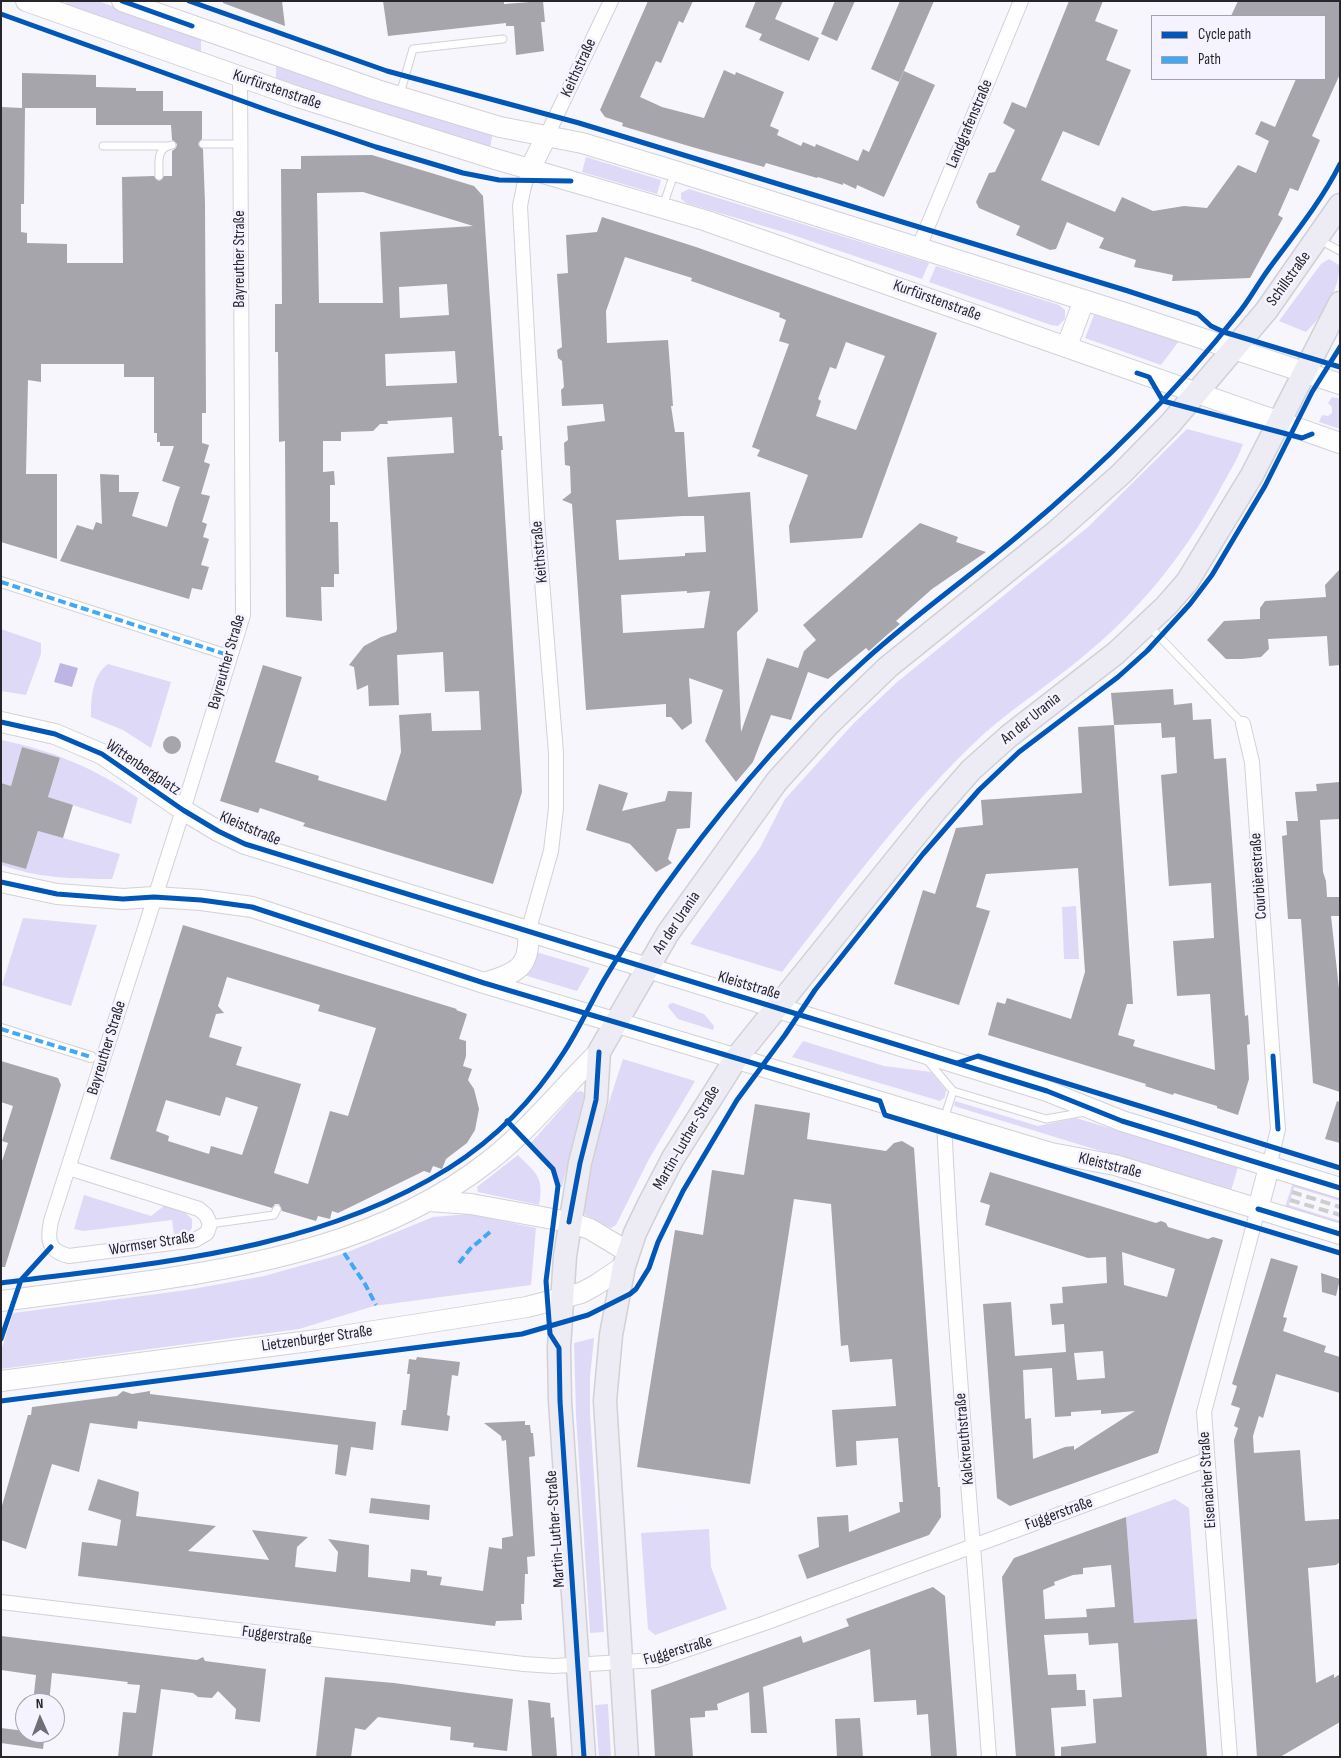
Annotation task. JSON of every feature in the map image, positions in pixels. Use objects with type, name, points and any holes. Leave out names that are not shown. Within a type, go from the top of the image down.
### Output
[{"type":"main road","name":"Kurfürstenstraße","points":[[26,1],[51,5],[240,77],[364,119],[662,207],[1067,346],[1196,394],[1340,443]]},
{"type":"main road","name":"Kurfürstenstraße","points":[[122,1],[241,44],[399,96],[500,127],[588,144],[919,247],[1340,384]]},
{"type":"main road","points":[[240,77],[241,44]]},
{"type":"main road","points":[[530,169],[547,135]]},
{"type":"main road","name":"Schillstraße","points":[[1234,349],[1266,311],[1340,205]]},
{"type":"main road","points":[[1067,346],[1084,300]]},
{"type":"main road","points":[[1304,372],[1340,304]]},
{"type":"main road","name":"An der Urania","points":[[647,968],[668,933],[777,781],[828,725],[888,667],[1057,531],[1120,474],[1170,424],[1234,349]]},
{"type":"main road","name":"An der Urania","points":[[737,1057],[891,863],[971,770],[1036,713],[1116,653],[1147,624],[1190,576],[1247,483],[1304,372]]},
{"type":"main road","name":"Wittenbergplatz","points":[[1,722],[55,734],[78,742],[126,768],[183,810]]},
{"type":"main road","name":"Kleiststraße","points":[[183,810],[218,831],[245,844],[1063,1096],[1092,1111],[1340,1188]]},
{"type":"main road","points":[[1,882],[57,894],[123,899],[154,897]]},
{"type":"main road","name":"Kleiststraße","points":[[154,897],[209,901],[252,908],[484,983],[737,1057],[1051,1153],[1115,1165],[1340,1234]]},
{"type":"main road","points":[[484,983],[518,969],[528,953],[528,932]]},
{"type":"main road","name":"Martin-Luther-Straße","points":[[584,1757],[560,1401],[561,1300],[569,1222],[580,1163],[596,1100],[599,1052],[647,968]]},
{"type":"main road","points":[[1,1301],[196,1275],[280,1258],[369,1229],[429,1201],[470,1175],[509,1145],[564,1086],[599,1052]]},
{"type":"main road","name":"Martin-Luther-Straße","points":[[627,1757],[605,1401],[610,1335],[626,1259],[673,1158],[737,1057]]},
{"type":"main road","points":[[1258,1209],[1269,1167]]},
{"type":"main road","points":[[429,1201],[471,1204],[569,1222],[590,1229],[626,1259]]},
{"type":"main road","name":"Lietzenburger Straße","points":[[1,1381],[317,1340],[518,1309],[561,1300],[596,1285],[626,1259]]},
{"type":"street","name":"Keithstraße","points":[[547,135],[611,1]]},
{"type":"street","name":"Landgrafenstraße","points":[[919,247],[1021,1]]},
{"type":"street","name":"Bayreuther Straße","points":[[51,1222],[69,1168],[97,1059],[183,810],[242,615],[240,77]]},
{"type":"street","name":"Keithstraße","points":[[528,932],[551,850],[556,808],[556,753],[538,519],[521,213],[521,196],[530,169]]},
{"type":"street","points":[[1,582],[231,656]]},
{"type":"street","name":"Courbièrestraße","points":[[1243,724],[1252,762],[1277,1121],[1277,1133],[1269,1167]]},
{"type":"street","points":[[1,1029],[97,1059]]},
{"type":"street","name":"Kalckreuthstraße","points":[[944,1120],[955,1321],[974,1546],[988,1757]]},
{"type":"street","name":"Wormser Straße","points":[[51,1222],[48,1242],[50,1247],[59,1254],[69,1256],[195,1240],[207,1233],[210,1224],[206,1215],[199,1209],[69,1168]]},
{"type":"street","name":"Eisenacher Straße","points":[[1230,1757],[1206,1460],[1204,1412],[1258,1209]]},
{"type":"street","name":"Fuggerstraße","points":[[1,1602],[524,1664],[578,1665],[646,1662],[686,1651],[1206,1460]]},
{"type":"lane","points":[[399,96],[413,49],[503,39]]},
{"type":"lane","points":[[202,144],[240,144]]},
{"type":"lane","points":[[103,146],[168,145],[159,156],[160,176]]},
{"type":"lane","points":[[662,207],[675,171]]},
{"type":"lane","points":[[1318,239],[1340,251]]},
{"type":"lane","name":"Courbièrestraße","points":[[1147,624],[1243,724]]},
{"type":"lane","points":[[921,1052],[953,1091],[1046,1119],[1092,1111]]},
{"type":"lane","points":[[944,1120],[953,1091]]},
{"type":"lane","points":[[210,1224],[274,1215],[277,1210]]},
{"type":"shaded area","points":[[65,1],[98,1],[201,38],[201,55],[67,7]]},
{"type":"shaded area","points":[[276,65],[493,131],[490,148],[276,82]]},
{"type":"shaded area","points":[[586,157],[661,180],[657,194],[582,172]]},
{"type":"shaded area","points":[[689,189],[929,263],[922,279],[787,233],[686,203],[681,199],[681,193]]},
{"type":"shaded area","points":[[1329,259],[1339,265],[1337,283],[1324,310],[1312,326],[1306,332],[1279,321],[1321,264]]},
{"type":"shaded area","points":[[936,266],[1059,305],[1065,310],[1065,319],[1058,326],[1051,325],[929,282]]},
{"type":"shaded area","points":[[1094,315],[1179,341],[1161,365],[1085,338]]},
{"type":"shaded area","points":[[1332,397],[1340,399],[1340,429],[1319,422],[1322,415],[1328,416],[1332,413],[1332,407],[1328,403]]},
{"type":"shaded area","points":[[1187,429],[1243,444],[1232,468],[1205,515],[1174,561],[1140,603],[1080,659],[984,734],[945,772],[872,856],[782,972],[690,944],[760,848],[785,799],[854,723],[896,683],[1088,527]]},
{"type":"shaded area","points":[[1,629],[41,643],[41,654],[26,695],[1,691]]},
{"type":"shaded area","points":[[60,663],[78,668],[72,687],[54,682]]},
{"type":"shaded area","points":[[108,664],[171,682],[151,748],[123,730],[91,717],[92,695],[96,681],[99,674]]},
{"type":"shaded area","points":[[1,740],[38,749],[73,762],[106,778],[138,798],[131,824],[48,797],[60,759],[22,747],[11,786],[1,783]]},
{"type":"shaded area","points":[[38,831],[120,854],[112,879],[56,877],[28,873],[1,865],[1,862],[26,869]]},
{"type":"shaded area","points":[[1076,906],[1079,959],[1064,959],[1062,907]]},
{"type":"shaded area","points":[[23,918],[97,925],[71,1006],[2,985]]},
{"type":"shaded area","points":[[536,952],[590,968],[577,991],[524,975]]},
{"type":"shaded area","points":[[673,1003],[704,1014],[714,1026],[713,1030],[678,1019],[668,1007],[669,1004]]},
{"type":"shaded area","points":[[803,1041],[884,1066],[931,1072],[946,1090],[945,1097],[940,1101],[792,1057]]},
{"type":"shaded area","points":[[623,1059],[695,1081],[649,1159],[616,1225],[611,1228],[585,1215],[583,1209],[599,1133]]},
{"type":"shaded area","points":[[581,1091],[584,1093],[584,1097],[562,1187],[559,1186],[554,1169],[530,1144],[576,1092]]},
{"type":"shaded area","points":[[955,1101],[1038,1126],[1076,1118],[1238,1167],[1231,1191],[954,1106]]},
{"type":"shaded area","points":[[518,1155],[538,1177],[540,1182],[539,1205],[478,1192],[477,1187]]},
{"type":"shaded area","points":[[1293,1183],[1340,1197],[1340,1201],[1294,1187],[1289,1205],[1340,1221],[1340,1224],[1285,1207]]},
{"type":"shaded area","points":[[84,1195],[151,1216],[164,1206],[184,1212],[192,1219],[192,1228],[186,1236],[177,1236],[174,1234],[172,1220],[84,1231],[74,1229]]},
{"type":"shaded area","points":[[469,1214],[536,1228],[531,1285],[374,1306],[299,1329],[1,1369],[1,1351],[13,1313],[187,1290],[264,1276],[343,1254],[433,1217]]},
{"type":"shaded area","points":[[594,1338],[590,1377],[590,1414],[604,1632],[590,1633],[576,1415],[574,1343]]},
{"type":"shaded area","points":[[1175,1499],[1189,1508],[1197,1619],[1134,1623],[1126,1517]]},
{"type":"shaded area","points":[[709,1529],[711,1567],[727,1609],[655,1635],[648,1629],[641,1533]]},
{"type":"shaded area","points":[[608,1704],[611,1757],[599,1757],[595,1705]]},
{"type":"building","points":[[223,1],[282,1],[285,26],[223,3]]},
{"type":"building","points":[[383,1],[504,1],[504,4],[543,1],[545,22],[541,22],[544,51],[516,55],[514,26],[506,26],[506,23],[388,36]]},
{"type":"building","points":[[648,1],[693,1],[683,23],[679,21],[661,63],[656,61],[640,97],[662,107],[704,118],[724,70],[735,75],[736,72],[784,92],[770,126],[779,130],[777,135],[801,146],[803,142],[815,147],[816,144],[858,161],[863,149],[869,152],[904,71],[935,85],[884,197],[857,185],[856,189],[843,183],[843,185],[766,163],[764,167],[692,147],[622,126],[623,123],[605,117],[600,110]]},
{"type":"building","points":[[756,1],[783,1],[775,19],[819,38],[809,61],[759,40],[762,34],[745,27]]},
{"type":"building","points":[[835,1],[855,1],[837,41],[821,34]]},
{"type":"building","points":[[900,1],[934,1],[899,82],[871,69]]},
{"type":"building","points":[[1069,1],[1103,1],[1095,21],[1118,30],[1106,60],[1131,70],[1099,146],[1063,131],[1041,180],[1115,212],[1122,197],[1153,211],[1184,206],[1207,208],[1238,165],[1256,173],[1269,141],[1255,134],[1261,121],[1275,127],[1296,80],[1326,80],[1326,15],[1231,15],[1238,1],[1340,1],[1340,74],[1312,136],[1320,140],[1298,191],[1290,188],[1278,215],[1283,218],[1250,278],[1172,281],[1173,275],[1134,267],[1136,260],[1099,248],[1104,238],[1067,222],[1056,249],[1050,250],[1016,235],[1020,226],[979,208],[976,202],[989,173],[995,172],[1015,130],[1003,123],[1012,102],[1026,108]]},
{"type":"building","points":[[22,73],[96,75],[96,87],[136,88],[136,91],[163,91],[163,111],[202,111],[202,139],[198,144],[203,149],[205,203],[206,413],[202,413],[202,443],[209,445],[204,462],[210,464],[201,494],[210,496],[202,522],[207,524],[203,537],[209,539],[201,565],[209,567],[202,590],[192,588],[189,599],[60,561],[77,525],[93,530],[96,522],[102,524],[100,474],[119,475],[119,492],[139,492],[132,516],[167,527],[180,487],[162,481],[174,446],[160,446],[160,442],[157,442],[157,433],[154,433],[154,377],[124,377],[124,364],[41,364],[41,382],[28,380],[26,474],[57,474],[57,559],[1,542],[1,107],[22,108]],"holes":[[[25,108],[96,108],[96,125],[171,125],[172,140],[177,144],[176,148],[172,151],[172,176],[164,176],[159,181],[154,176],[122,177],[123,263],[67,263],[67,244],[27,243],[27,233],[21,232],[21,204],[24,204]]]},
{"type":"building","points":[[372,155],[474,186],[483,196],[499,436],[502,436],[503,450],[501,450],[522,792],[493,884],[303,826],[305,823],[260,808],[258,813],[220,801],[263,665],[302,677],[275,762],[319,776],[318,780],[386,801],[401,752],[399,715],[431,713],[432,731],[481,730],[479,691],[445,692],[443,652],[397,655],[399,705],[369,706],[368,685],[357,690],[354,667],[349,665],[364,646],[396,632],[397,629],[387,457],[454,453],[452,417],[387,421],[388,424],[380,424],[373,431],[341,432],[341,441],[323,441],[323,472],[334,471],[335,485],[330,485],[330,522],[338,522],[339,574],[334,574],[334,587],[321,587],[322,621],[286,617],[285,441],[279,442],[278,352],[275,352],[275,304],[282,304],[281,169],[301,169],[301,156]],"holes":[[[363,192],[473,226],[380,232],[383,303],[319,303],[317,193]],[[447,284],[449,315],[400,318],[399,287]],[[455,351],[457,383],[386,386],[385,354]]]},
{"type":"building","points":[[602,217],[696,247],[937,333],[862,538],[790,543],[789,526],[808,475],[757,456],[760,450],[752,447],[789,344],[779,341],[786,320],[779,317],[780,313],[691,281],[692,278],[625,257],[606,311],[607,343],[668,340],[673,406],[671,406],[675,432],[684,432],[688,497],[750,492],[758,611],[737,632],[741,732],[767,658],[798,668],[804,651],[816,640],[803,625],[920,523],[958,537],[956,542],[986,552],[932,589],[896,621],[900,624],[869,651],[866,648],[828,679],[808,672],[791,720],[771,715],[753,762],[736,782],[705,741],[723,690],[689,678],[692,723],[682,730],[671,717],[666,717],[666,704],[586,710],[572,504],[562,500],[571,493],[570,466],[565,465],[564,443],[568,440],[567,426],[605,421],[603,404],[562,406],[561,390],[564,387],[562,361],[558,358],[557,350],[562,347],[557,274],[568,273],[566,235],[597,232]],"holes":[[[846,342],[885,356],[856,430],[816,416],[821,401],[818,399],[830,367],[836,369]],[[704,516],[706,552],[685,553],[685,556],[619,560],[616,520]],[[710,591],[704,628],[623,633],[621,595]]]},
{"type":"building","points":[[1340,569],[1340,665],[1329,666],[1327,636],[1268,639],[1269,649],[1261,657],[1242,659],[1226,659],[1207,640],[1224,621],[1260,619],[1260,608],[1265,601],[1326,597],[1325,585]]},
{"type":"building","points":[[1173,689],[1174,705],[1192,703],[1193,720],[1211,719],[1214,759],[1226,758],[1245,1016],[1248,1015],[1250,1044],[1247,1045],[1249,1079],[1238,1115],[1217,1108],[1217,1106],[1174,1093],[1173,1095],[1145,1086],[1146,1084],[988,1035],[997,1002],[1005,1004],[1007,998],[1071,1019],[1085,972],[1078,868],[986,874],[976,907],[990,911],[959,1005],[894,984],[923,890],[935,894],[956,828],[983,825],[981,800],[1082,793],[1078,727],[1114,725],[1111,693]],"holes":[[[1161,723],[1162,738],[1175,737],[1177,773],[1161,775],[1169,886],[1211,883],[1214,938],[1173,941],[1177,996],[1210,994],[1215,1070],[1133,1046],[1135,1040],[1118,1035],[1127,1004],[1133,1004],[1114,725]]]},
{"type":"building","points":[[168,736],[176,736],[181,741],[179,752],[168,754],[163,749],[163,741]]},
{"type":"building","points":[[22,747],[60,758],[48,797],[73,805],[63,838],[38,831],[26,869],[1,862],[1,783],[11,786]]},
{"type":"building","points":[[1340,782],[1340,819],[1320,820],[1323,872],[1326,881],[1327,897],[1340,897],[1340,916],[1331,916],[1340,998],[1340,1092],[1313,1083],[1301,919],[1288,919],[1282,836],[1287,835],[1286,821],[1298,821],[1295,792],[1317,791],[1316,784]]},
{"type":"building","points":[[599,784],[628,793],[622,811],[665,801],[668,791],[692,792],[690,828],[677,829],[668,859],[672,863],[656,872],[630,844],[586,830]]},
{"type":"building","points":[[183,925],[457,1009],[467,1014],[459,1039],[466,1041],[466,1056],[463,1066],[472,1069],[468,1080],[474,1089],[479,1109],[475,1130],[467,1143],[446,1159],[442,1169],[433,1166],[430,1173],[424,1171],[338,1213],[332,1211],[330,1219],[318,1216],[316,1221],[282,1211],[279,1204],[275,1204],[272,1208],[110,1159]],"holes":[[[227,977],[320,1005],[318,1011],[376,1028],[348,1116],[330,1111],[308,1184],[274,1173],[301,1084],[236,1065],[242,1047],[209,1037],[216,1014],[224,1013],[218,1006]],[[226,1097],[258,1107],[242,1155],[211,1146],[209,1154],[168,1141],[169,1136],[156,1131],[166,1100],[220,1116]]]},
{"type":"building","points":[[1,1061],[58,1078],[61,1085],[5,1267],[1,1267],[1,1164],[8,1143],[2,1141],[13,1106],[1,1102]]},
{"type":"building","points":[[1337,1101],[1340,1102],[1340,1143],[1325,1139]]},
{"type":"building","points":[[755,1104],[810,1113],[807,1139],[886,1151],[894,1143],[902,1141],[914,1148],[941,1517],[929,1535],[807,1579],[798,1555],[819,1547],[817,1517],[848,1515],[849,1532],[900,1512],[899,1502],[903,1502],[898,1438],[856,1441],[857,1465],[836,1467],[832,1410],[896,1406],[892,1359],[850,1362],[848,1345],[841,1346],[831,1204],[794,1199],[750,1484],[637,1467],[675,1230],[703,1235],[712,1170],[744,1175]]},
{"type":"building","points":[[990,1172],[1156,1223],[1161,1221],[1166,1223],[1168,1227],[1208,1239],[1213,1237],[1223,1240],[1158,1453],[1010,1506],[997,1498],[983,1304],[1011,1302],[1015,1356],[1066,1352],[1064,1324],[1052,1325],[1050,1304],[1063,1303],[1062,1287],[1107,1283],[1106,1257],[1088,1258],[985,1225],[990,1205],[980,1202]],"holes":[[[1122,1252],[1175,1269],[1167,1297],[1124,1285]],[[1103,1351],[1105,1378],[1077,1380],[1074,1353]],[[1052,1368],[1055,1417],[1071,1416],[1071,1412],[1101,1410],[1101,1414],[1135,1411],[1074,1450],[1074,1446],[1065,1447],[1033,1459],[1031,1418],[1025,1419],[1023,1370]]]},
{"type":"building","points":[[1271,1258],[1298,1266],[1283,1317],[1287,1318],[1283,1331],[1326,1346],[1324,1352],[1340,1357],[1340,1393],[1276,1374],[1263,1418],[1259,1416],[1253,1436],[1254,1453],[1300,1450],[1305,1521],[1340,1519],[1340,1562],[1336,1565],[1308,1568],[1316,1683],[1334,1674],[1334,1678],[1340,1674],[1340,1722],[1280,1757],[1257,1757],[1234,1440],[1238,1428],[1234,1426],[1240,1408],[1231,1405],[1237,1386],[1232,1384]]},
{"type":"building","points":[[1321,1273],[1340,1279],[1336,1296],[1322,1292]]},
{"type":"building","points":[[417,1357],[460,1362],[458,1376],[452,1375],[447,1415],[450,1416],[448,1431],[401,1425],[403,1410],[406,1410],[410,1374],[407,1374],[409,1359],[416,1360]]},
{"type":"building","points":[[123,1391],[132,1394],[150,1391],[150,1394],[376,1422],[373,1450],[351,1447],[346,1476],[335,1474],[338,1445],[138,1421],[137,1429],[90,1423],[79,1472],[52,1464],[26,1549],[1,1540],[1,1509],[28,1415],[31,1415],[32,1407],[117,1396]]},
{"type":"building","points":[[525,1421],[525,1425],[530,1425],[531,1433],[533,1433],[535,1456],[529,1457],[535,1556],[527,1557],[528,1574],[525,1574],[524,1604],[521,1604],[522,1620],[496,1621],[495,1626],[78,1576],[82,1542],[117,1546],[121,1520],[88,1510],[98,1479],[139,1492],[136,1516],[216,1526],[188,1551],[269,1560],[252,1530],[308,1537],[297,1547],[295,1567],[336,1572],[338,1552],[328,1539],[369,1545],[368,1577],[410,1582],[411,1569],[427,1571],[427,1575],[442,1577],[440,1585],[483,1591],[489,1547],[502,1549],[502,1538],[513,1536],[506,1440],[502,1441],[501,1436],[484,1423]]},
{"type":"building","points":[[371,1498],[430,1505],[429,1520],[369,1513]]},
{"type":"building","points":[[1126,1517],[1134,1623],[1197,1619],[1207,1757],[1061,1757],[1061,1747],[1096,1743],[1093,1699],[1122,1697],[1118,1643],[1089,1645],[1088,1633],[1044,1635],[1048,1675],[1076,1674],[1077,1690],[1085,1690],[1086,1706],[1051,1708],[1055,1757],[1016,1757],[1002,1577],[1014,1558]],"holes":[[[1111,1565],[1115,1607],[1086,1609],[1087,1617],[1045,1619],[1043,1590],[1055,1585],[1054,1582],[1073,1575],[1083,1574],[1083,1568]]]},
{"type":"building","points":[[933,1587],[945,1596],[957,1757],[931,1757],[928,1714],[917,1715],[916,1700],[874,1702],[870,1649],[763,1687],[767,1733],[751,1733],[749,1692],[717,1704],[718,1710],[705,1711],[705,1717],[690,1718],[693,1757],[655,1757],[651,1690],[801,1636],[803,1643],[849,1626],[846,1619]]},
{"type":"building","points":[[1,1636],[197,1660],[203,1657],[205,1661],[266,1669],[260,1722],[235,1719],[236,1709],[218,1691],[212,1698],[198,1697],[193,1693],[161,1689],[152,1757],[118,1757],[123,1712],[136,1713],[140,1685],[52,1673],[50,1693],[34,1693],[36,1675],[1,1670]]},
{"type":"building","points":[[325,1677],[394,1683],[513,1699],[507,1751],[473,1747],[474,1743],[450,1740],[451,1727],[378,1717],[365,1730],[355,1728],[351,1757],[316,1757]]},
{"type":"building","points":[[528,1700],[550,1703],[551,1718],[554,1717],[557,1757],[532,1757]]},
{"type":"building","points":[[860,1718],[863,1757],[837,1757],[835,1719]]},
{"type":"building","points":[[1,1728],[15,1730],[15,1743],[44,1743],[43,1749],[1,1743]]},
{"type":"railway","points":[[1292,1192],[1340,1207]]},
{"type":"railway","points":[[1290,1200],[1340,1215]]},
{"type":"marked path","points":[[1,582],[231,656]]},
{"type":"marked path","points":[[1,1029],[91,1057]]},
{"type":"marked path","points":[[459,1263],[470,1249],[490,1232]]},
{"type":"marked path","points":[[344,1253],[365,1284],[376,1305]]},
{"type":"cycle path","points":[[122,1],[192,26]]},
{"type":"cycle path","points":[[189,1],[387,71],[579,123],[1128,291],[1198,314],[1211,326],[1224,332],[1340,367]]},
{"type":"cycle path","points":[[1,14],[267,110],[376,147],[463,173],[499,180],[571,181]]},
{"type":"cycle path","points":[[1,1283],[175,1260],[232,1250],[289,1236],[344,1219],[398,1196],[466,1157],[498,1131],[527,1101],[553,1069],[631,936],[670,880],[744,785],[813,709],[863,662],[1048,510],[1106,458],[1161,403],[1241,310],[1297,232],[1340,164]]},
{"type":"cycle path","points":[[1,1401],[522,1334],[588,1315],[630,1294],[636,1289],[649,1268],[658,1242],[683,1191],[737,1100],[785,1035],[815,990],[923,854],[979,790],[1019,752],[1118,677],[1147,651],[1190,604],[1212,575],[1265,486],[1312,392],[1340,347]]},
{"type":"cycle path","points":[[1137,373],[1149,377],[1163,401],[1302,438],[1312,434]]},
{"type":"cycle path","points":[[1,722],[55,734],[102,754],[183,810],[218,831],[245,844],[1047,1091],[1122,1121],[1340,1188]]},
{"type":"cycle path","points":[[1,882],[57,894],[123,899],[154,897],[201,900],[252,907],[484,983],[880,1101],[885,1115],[1340,1253]]},
{"type":"cycle path","points":[[569,1222],[580,1163],[596,1100],[599,1052]]},
{"type":"cycle path","points":[[957,1063],[978,1056],[1340,1168]]},
{"type":"cycle path","points":[[1273,1056],[1278,1129]]},
{"type":"cycle path","points":[[507,1121],[553,1169],[558,1186],[546,1281],[550,1334],[559,1348],[560,1401],[584,1757]]},
{"type":"cycle path","points":[[1258,1209],[1340,1234]]},
{"type":"cycle path","points":[[1,1339],[21,1280],[51,1247]]}]
